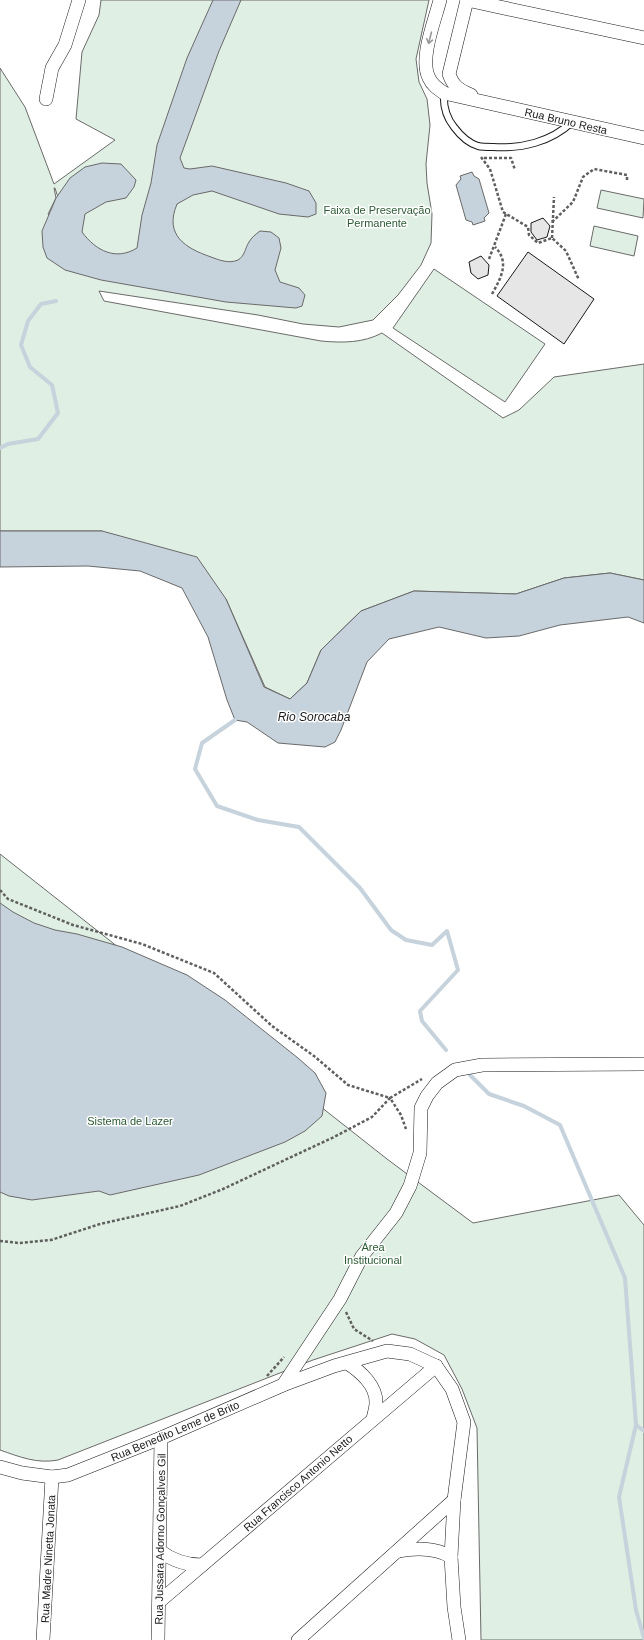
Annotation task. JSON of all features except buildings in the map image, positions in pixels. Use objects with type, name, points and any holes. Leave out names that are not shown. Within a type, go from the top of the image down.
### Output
[{"type":"street","points":[[46,99],[52,68],[65,45],[79,0]]},
{"type":"street","points":[[440,0],[425,60],[429,79],[435,87],[444,93],[489,103]]},
{"type":"street","points":[[489,103],[459,90],[452,83],[449,74],[467,0],[644,38]]},
{"type":"street","name":"Rua Bruno Resta","points":[[489,103],[644,138]]},
{"type":"street","points":[[283,1385],[340,1299],[362,1256],[396,1213],[410,1186],[420,1153],[421,1108],[427,1096],[437,1083],[455,1070],[482,1065],[644,1064]]},
{"type":"street","name":"Rua Benedito Leme de Brito","points":[[0,1467],[22,1473],[52,1477],[68,1475],[161,1438],[283,1385],[387,1351],[410,1354],[436,1366]]},
{"type":"street","points":[[348,1363],[360,1371],[371,1386],[377,1402],[373,1419]]},
{"type":"street","points":[[436,1366],[452,1389],[464,1422],[454,1500],[451,1557],[454,1607],[459,1640]]},
{"type":"street","name":"Rua Francisco Antonio Netto","points":[[160,1601],[436,1366]]},
{"type":"street","name":"Rua Jussara Adorno Gonçalves Gil","points":[[158,1640],[160,1601],[161,1438]]},
{"type":"street","name":"Rua Madre Ninetta Jonata","points":[[44,1640],[52,1477]]},
{"type":"street","points":[[298,1640],[454,1500]]},
{"type":"street","points":[[398,1551],[414,1548],[431,1550],[451,1557]]},
{"type":"street","points":[[160,1551],[171,1560],[202,1565]]},
{"type":"lane","points":[[444,93],[444,108],[449,122],[461,136],[478,146],[512,148],[543,140],[564,130],[572,122]]},
{"type":"path","points":[[477,155],[483,158],[512,158],[515,170]]},
{"type":"path","points":[[483,158],[490,169],[503,212],[528,227],[529,235],[538,243],[552,238]]},
{"type":"path","points":[[552,222],[573,202],[583,177],[594,169],[627,175],[626,181]]},
{"type":"path","points":[[554,197],[552,238],[566,251],[579,280]]},
{"type":"path","points":[[489,260],[506,214]]},
{"type":"path","points":[[492,294],[503,275],[503,263],[499,251],[494,247]]},
{"type":"path","points":[[0,890],[8,899],[73,925],[142,944],[214,973],[272,1026],[314,1056]]},
{"type":"path","points":[[0,1240],[19,1243],[51,1240],[100,1224],[180,1206],[223,1189],[334,1137],[372,1117],[390,1098]]},
{"type":"path","points":[[340,1299],[354,1329],[387,1351]]},
{"type":"green space","name":"Faixa de Preservação Permanente","points":[[101,0],[429,0],[416,59],[419,82],[427,99],[430,125],[426,164],[427,183],[432,214],[431,243],[421,265],[398,295],[373,320],[339,327],[303,324],[258,315],[99,291],[104,301],[321,341],[353,342],[368,339],[382,333],[503,418],[519,410],[554,377],[644,364],[644,580],[610,573],[564,578],[516,594],[414,591],[361,611],[321,650],[307,683],[290,699],[265,687],[226,599],[102,531],[0,531],[0,68],[25,107],[54,184],[115,140],[76,119],[82,52],[99,15]],"holes":[[[55,188],[72,242],[48,214],[56,198]]]},
{"type":"green space","points":[[601,190],[644,199],[643,218],[597,208]]},
{"type":"green space","points":[[594,226],[638,236],[634,256],[590,246]]},
{"type":"green space","points":[[434,269],[545,344],[505,402],[393,328]]},
{"type":"green space","name":"Área Institucional","points":[[0,854],[387,1159],[473,1223],[619,1195],[644,1225],[644,1640],[481,1640],[477,1428],[462,1389],[444,1355],[415,1339],[392,1334],[313,1360],[58,1460],[36,1460],[0,1450]]},
{"type":"water","points":[[213,0],[241,0],[219,51],[180,158],[184,168],[190,169],[212,166],[286,183],[309,191],[316,203],[316,214],[308,217],[279,214],[212,191],[193,195],[177,204],[173,224],[175,232],[179,239],[193,249],[217,259],[231,262],[238,260],[244,254],[250,241],[260,231],[271,232],[279,238],[281,248],[275,270],[280,282],[299,288],[305,295],[302,306],[296,308],[226,302],[101,280],[65,270],[47,258],[43,247],[42,231],[56,198],[70,178],[85,167],[102,163],[121,164],[136,180],[134,187],[126,198],[106,202],[85,214],[82,232],[100,249],[107,252],[122,254],[137,248],[142,215],[151,183],[157,145],[187,58]]},
{"type":"water","points":[[472,172],[474,176],[479,179],[489,213],[484,218],[485,221],[473,225],[472,222],[466,220],[456,185],[461,179],[460,176]]},
{"type":"water","name":"Rio Sorocaba","points":[[0,531],[102,531],[197,557],[226,599],[264,687],[290,699],[307,683],[321,650],[361,611],[414,591],[516,594],[564,578],[610,573],[644,580],[644,623],[628,617],[560,625],[519,636],[486,638],[439,627],[389,639],[367,662],[335,742],[325,747],[278,743],[247,722],[235,720],[227,700],[208,637],[182,588],[140,571],[88,566],[0,567]]},
{"type":"water","name":"Sistema de Lazer","points":[[0,903],[34,923],[55,930],[77,934],[122,947],[187,975],[225,1000],[315,1073],[326,1093],[322,1116],[305,1131],[285,1142],[199,1175],[110,1195],[99,1191],[32,1200],[9,1196],[0,1192]]},
{"type":"waterway","points":[[0,448],[8,444],[38,439],[58,413],[52,385],[30,367],[21,345],[28,321],[41,304],[56,301]]},
{"type":"waterway","points":[[235,720],[202,743],[195,769],[217,806],[258,820],[299,827],[360,888],[391,930],[406,940],[432,945],[447,931],[458,970],[420,1011],[422,1021],[446,1050]]},
{"type":"waterway","points":[[470,1075],[489,1094],[524,1106],[560,1125],[625,1278],[636,1425],[644,1431]]},
{"type":"waterway","points":[[636,1425],[619,1497],[636,1610],[644,1638]]}]
